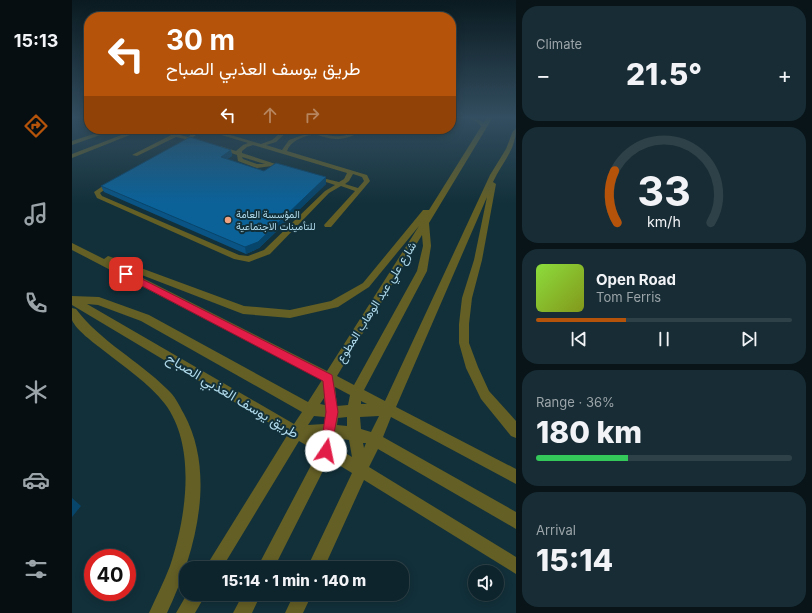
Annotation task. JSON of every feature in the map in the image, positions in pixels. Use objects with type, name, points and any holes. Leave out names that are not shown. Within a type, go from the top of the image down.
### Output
[{"type":"street","points":[[72,156],[99,146]]},
{"type":"street","name":"شارع علي عبد الوهاب المطوع","points":[[217,561],[472,146]]},
{"type":"street","points":[[318,561],[361,470],[493,175],[510,146]]},
{"type":"street","points":[[72,246],[243,310],[290,314],[313,310],[334,304],[366,285],[431,206],[456,170]]},
{"type":"street","points":[[493,175],[493,186],[478,260],[467,298],[464,324],[464,343],[472,368],[485,395],[516,431]]},
{"type":"street","points":[[361,470],[354,433],[356,392],[422,271],[427,246],[425,223]]},
{"type":"street","points":[[72,246],[328,379],[356,392],[516,477]]},
{"type":"street","points":[[72,300],[99,301],[145,318],[309,409],[332,412],[388,409]]},
{"type":"street","name":"طريق يوسف العذبي الصباح","points":[[72,300],[326,451],[361,470],[516,566]]},
{"type":"street","points":[[72,312],[94,337],[155,385],[172,404],[185,430],[192,462],[192,502],[183,548],[164,602],[158,613]]},
{"type":"street","points":[[269,561],[326,451],[332,412],[328,379]]},
{"type":"street","points":[[296,432],[330,430],[354,433],[374,439],[516,521]]},
{"type":"street","points":[[185,613],[193,601]]},
{"type":"street","points":[[242,613],[248,601]]},
{"type":"street","points":[[294,613],[300,601]]},
{"type":"lane","points":[[135,155],[154,146]]},
{"type":"lane","points":[[177,148],[182,146]]},
{"type":"lane","points":[[212,146],[288,169]]},
{"type":"lane","points":[[238,154],[241,148],[249,146]]},
{"type":"lane","points":[[262,146],[361,174],[367,179],[328,225]]},
{"type":"lane","points":[[284,152],[287,146]]},
{"type":"lane","points":[[118,179],[100,189],[97,195],[102,199],[237,257],[249,259],[267,252],[324,195],[350,178],[351,171]]},
{"type":"lane","points":[[310,176],[359,190]]},
{"type":"building","name":"المؤسسة العامة للتأمينات الاجتماعية","points":[[174,146],[217,146],[231,150],[221,157],[264,171],[276,163],[326,177],[258,242],[245,247],[101,186]]},
{"type":"place","name":"المؤسسة العامة للتأمينات الاجتماعية","points":[[228,220]]},
{"type":"route","points":[[126,274],[328,379],[332,412],[326,451]]}]
